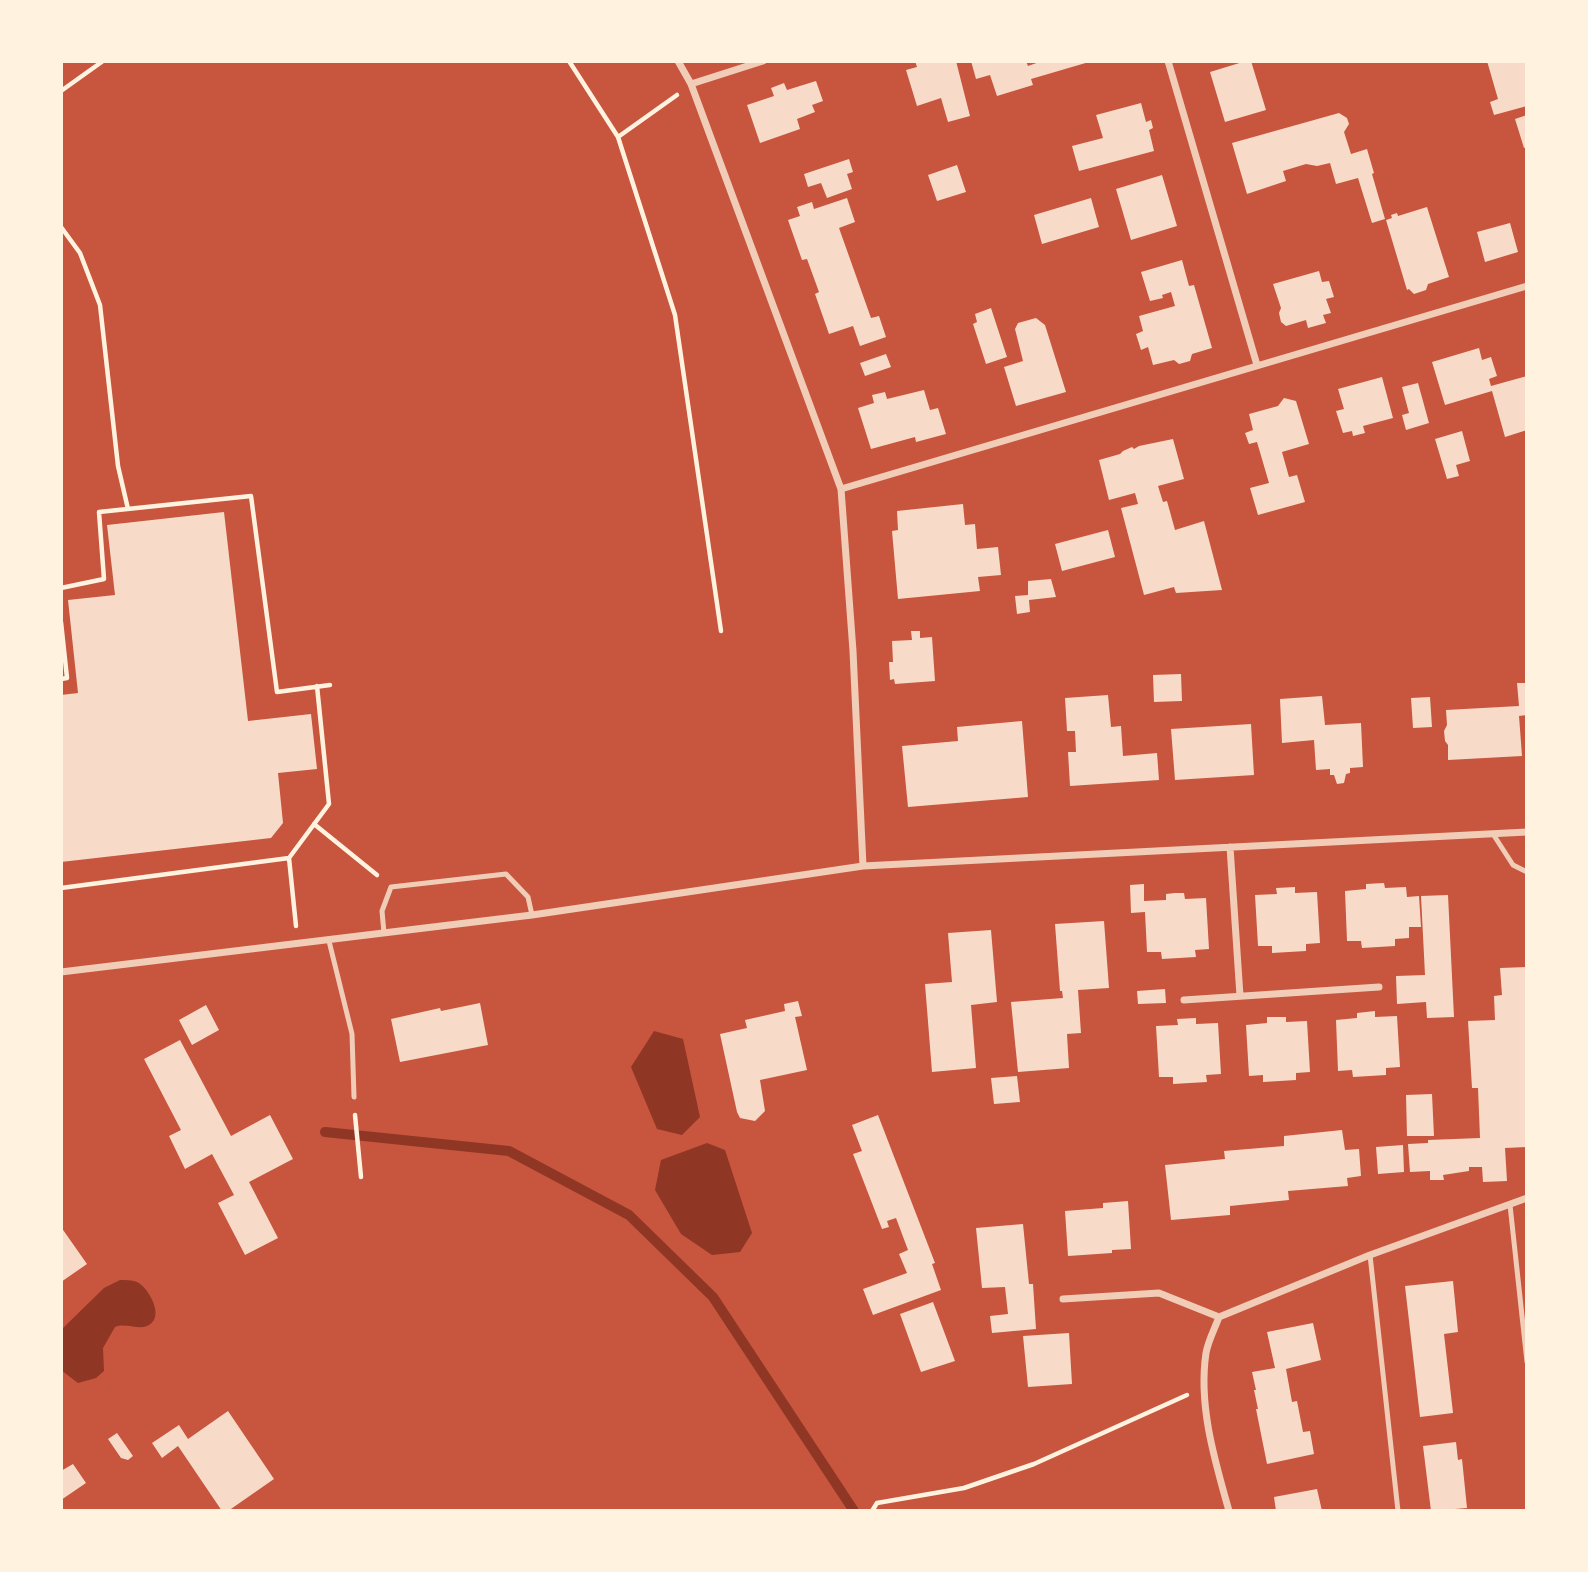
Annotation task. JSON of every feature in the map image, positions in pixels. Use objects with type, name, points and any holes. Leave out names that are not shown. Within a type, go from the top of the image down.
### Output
[{"type":"street","points":[[678,61],[691,84],[841,489],[855,679],[863,866]]},
{"type":"street","points":[[691,84],[763,61]]},
{"type":"street","points":[[1168,61],[1257,365]]},
{"type":"street","points":[[841,489],[1527,286]]},
{"type":"street","points":[[61,972],[532,915],[863,866],[1527,832]]},
{"type":"street","points":[[1230,847],[1240,996]]},
{"type":"street","points":[[1184,999],[1379,987]]},
{"type":"street","points":[[1063,1299],[1160,1293],[1219,1317],[1370,1255],[1527,1198]]},
{"type":"street","points":[[1219,1317],[1206,1352],[1204,1387],[1212,1452],[1229,1511]]},
{"type":"lane","points":[[1493,834],[1513,865],[1527,872]]},
{"type":"lane","points":[[384,934],[382,911],[391,887],[506,874],[528,897],[532,915]]},
{"type":"lane","points":[[329,941],[352,1034],[354,1097]]},
{"type":"lane","points":[[1510,1205],[1527,1362]]},
{"type":"lane","points":[[1370,1255],[1398,1511]]},
{"type":"path","points":[[61,91],[103,61]]},
{"type":"path","points":[[569,61],[618,137],[675,314],[721,631]]},
{"type":"path","points":[[618,137],[691,84]]},
{"type":"path","points":[[61,227],[80,253],[100,305],[118,466],[128,509]]},
{"type":"path","points":[[61,588],[104,579],[99,512],[251,496],[277,692],[330,685]]},
{"type":"path","points":[[61,622],[67,678],[61,679]]},
{"type":"path","points":[[298,944],[289,858],[329,804],[317,687]]},
{"type":"path","points":[[314,824],[391,887]]},
{"type":"path","points":[[61,888],[289,858]]},
{"type":"path","points":[[354,1097],[361,1177]]},
{"type":"path","points":[[872,1511],[877,1503],[964,1488],[1034,1464],[1204,1387]]},
{"type":"shaded area","points":[[654,1031],[683,1039],[700,1117],[682,1135],[657,1129],[631,1067]]},
{"type":"shaded area","points":[[707,1143],[725,1150],[752,1233],[740,1252],[712,1255],[681,1234],[655,1190],[661,1160]]},
{"type":"shaded area","points":[[120,1280],[137,1282],[146,1290],[155,1309],[154,1321],[145,1327],[115,1327],[103,1348],[104,1371],[96,1378],[78,1383],[61,1370],[61,1330],[104,1288]]},
{"type":"building","points":[[915,61],[956,61],[970,116],[948,122],[941,98],[917,106],[906,70],[917,67]]},
{"type":"building","points":[[971,61],[1026,61],[1028,66],[1042,61],[1089,62],[1031,79],[1033,85],[997,96],[990,75],[976,79]]},
{"type":"building","points":[[1251,61],[1266,110],[1225,122],[1210,72]]},
{"type":"building","points":[[1487,61],[1527,61],[1527,106],[1494,115],[1490,102],[1498,99]]},
{"type":"building","points":[[816,81],[823,101],[812,105],[815,112],[797,119],[800,129],[760,143],[747,105],[774,96],[771,88],[784,83],[787,90]]},
{"type":"building","points":[[1141,103],[1146,122],[1151,120],[1153,128],[1149,130],[1154,151],[1079,171],[1072,146],[1103,138],[1096,115]]},
{"type":"building","points":[[1339,113],[1347,118],[1349,124],[1344,132],[1351,154],[1367,149],[1385,219],[1372,223],[1358,178],[1336,184],[1330,163],[1317,166],[1306,164],[1283,171],[1286,181],[1247,194],[1232,143]]},
{"type":"building","points":[[1527,115],[1527,147],[1524,148],[1515,119]]},
{"type":"building","points":[[849,159],[853,172],[847,174],[852,189],[827,198],[821,183],[808,187],[804,174]]},
{"type":"building","points":[[957,165],[966,192],[937,201],[928,175]]},
{"type":"building","points":[[1162,175],[1177,226],[1131,240],[1116,189]]},
{"type":"building","points":[[847,198],[855,222],[839,228],[871,318],[879,316],[886,337],[860,346],[853,326],[829,334],[815,294],[819,292],[807,259],[802,260],[788,220],[800,216],[797,207],[812,202],[814,209]]},
{"type":"building","points":[[1091,198],[1099,227],[1042,244],[1034,215]]},
{"type":"building","points":[[1427,207],[1449,277],[1428,284],[1426,290],[1414,294],[1407,290],[1386,220],[1397,213],[1398,216]]},
{"type":"building","points":[[1510,223],[1518,252],[1485,262],[1477,232]]},
{"type":"building","points":[[1182,260],[1189,286],[1194,285],[1212,348],[1192,354],[1190,361],[1179,364],[1174,360],[1153,365],[1148,347],[1141,350],[1136,334],[1143,331],[1139,316],[1175,306],[1171,292],[1162,295],[1163,298],[1150,301],[1141,272]]},
{"type":"building","points":[[1319,271],[1322,282],[1329,281],[1334,297],[1326,299],[1331,313],[1323,315],[1326,323],[1308,328],[1306,320],[1286,326],[1281,322],[1281,308],[1273,284]]},
{"type":"building","points":[[991,308],[1007,357],[986,364],[973,324],[977,322],[975,314]]},
{"type":"building","points":[[1036,318],[1045,325],[1066,392],[1016,406],[1004,367],[1023,361],[1015,329],[1018,323]]},
{"type":"building","points":[[1479,348],[1482,360],[1491,357],[1497,376],[1489,379],[1491,386],[1527,376],[1527,430],[1505,437],[1492,391],[1445,405],[1432,362]]},
{"type":"building","points":[[886,354],[891,367],[865,376],[860,363]]},
{"type":"building","points":[[1382,377],[1393,418],[1363,426],[1365,433],[1353,436],[1352,431],[1343,433],[1336,411],[1344,409],[1338,389]]},
{"type":"building","points":[[1418,383],[1429,423],[1406,430],[1402,415],[1409,413],[1402,387]]},
{"type":"building","points":[[924,390],[930,410],[938,408],[946,434],[916,442],[915,437],[871,449],[858,408],[874,403],[872,395],[885,392],[887,399]]},
{"type":"building","points":[[1284,398],[1296,401],[1309,444],[1282,452],[1289,477],[1297,475],[1305,502],[1258,515],[1250,488],[1269,483],[1257,442],[1249,444],[1245,433],[1253,430],[1249,414],[1278,406]]},
{"type":"building","points":[[1462,431],[1470,461],[1456,465],[1459,476],[1447,479],[1435,439]]},
{"type":"building","points":[[1173,439],[1184,479],[1158,486],[1163,502],[1167,501],[1175,530],[1204,521],[1222,590],[1176,593],[1174,587],[1144,595],[1121,508],[1138,504],[1135,493],[1109,500],[1099,460],[1120,454],[1132,447],[1134,449]]},
{"type":"building","points":[[963,504],[965,525],[975,524],[977,549],[998,547],[1001,575],[978,577],[980,591],[898,599],[892,531],[898,530],[897,511]]},
{"type":"building","points":[[224,512],[248,721],[311,714],[317,769],[278,773],[283,823],[271,838],[61,862],[61,695],[78,693],[68,600],[115,595],[107,525]]},
{"type":"building","points":[[1108,530],[1115,557],[1062,571],[1055,544]]},
{"type":"building","points":[[1051,579],[1056,597],[1029,600],[1030,612],[1017,614],[1015,596],[1028,595],[1028,581]]},
{"type":"building","points":[[911,631],[920,631],[920,638],[932,637],[935,681],[895,684],[894,679],[890,680],[892,641],[912,640]]},
{"type":"building","points":[[1181,674],[1182,701],[1154,702],[1153,675]]},
{"type":"building","points":[[1517,683],[1527,683],[1527,715],[1519,716],[1522,756],[1448,760],[1444,731],[1447,725],[1446,710],[1519,706]]},
{"type":"building","points":[[1108,695],[1111,727],[1121,726],[1123,756],[1157,753],[1159,780],[1070,786],[1068,752],[1076,752],[1075,731],[1067,731],[1065,698]]},
{"type":"building","points":[[1322,696],[1325,725],[1361,723],[1363,767],[1350,768],[1344,783],[1337,784],[1334,775],[1330,775],[1330,769],[1316,770],[1314,740],[1282,743],[1280,699]]},
{"type":"building","points":[[1430,697],[1432,727],[1413,728],[1411,698]]},
{"type":"building","points":[[1022,721],[1028,797],[908,807],[902,746],[958,741],[957,727]]},
{"type":"building","points":[[1251,724],[1254,775],[1175,780],[1171,729]]},
{"type":"building","points":[[1384,883],[1385,888],[1406,887],[1407,897],[1419,896],[1421,927],[1409,927],[1409,938],[1395,939],[1395,946],[1362,948],[1361,941],[1347,941],[1345,891],[1366,889],[1366,884]]},
{"type":"building","points":[[1144,884],[1144,901],[1166,900],[1166,894],[1175,893],[1184,893],[1185,899],[1206,898],[1209,949],[1195,950],[1196,957],[1162,959],[1161,952],[1147,952],[1145,912],[1131,913],[1130,885]]},
{"type":"building","points":[[1295,887],[1295,893],[1317,892],[1320,943],[1306,944],[1306,951],[1272,953],[1272,946],[1258,946],[1255,895],[1277,894],[1276,888]]},
{"type":"building","points":[[1448,895],[1454,1017],[1427,1018],[1426,1002],[1397,1004],[1396,976],[1425,975],[1421,896]]},
{"type":"building","points":[[1104,921],[1109,988],[1078,990],[1081,1033],[1067,1034],[1069,1068],[1018,1072],[1011,1002],[1063,998],[1060,991],[1055,924]]},
{"type":"building","points":[[991,930],[997,1002],[971,1005],[976,1068],[932,1072],[925,984],[952,982],[948,933]]},
{"type":"building","points":[[1527,967],[1527,1147],[1505,1148],[1507,1181],[1483,1182],[1482,1167],[1469,1167],[1469,1171],[1443,1175],[1444,1180],[1430,1180],[1430,1171],[1410,1172],[1408,1144],[1428,1143],[1428,1140],[1480,1138],[1478,1088],[1472,1088],[1468,1021],[1495,1020],[1494,996],[1502,995],[1500,968]]},
{"type":"building","points":[[1165,989],[1166,1003],[1138,1004],[1137,991]]},
{"type":"building","points":[[798,1001],[802,1016],[795,1017],[807,1070],[760,1080],[765,1111],[755,1121],[740,1118],[720,1034],[747,1028],[745,1020],[785,1011],[784,1004]]},
{"type":"building","points":[[480,1003],[488,1045],[400,1062],[391,1019],[440,1008],[441,1011]]},
{"type":"building","points":[[206,1005],[219,1030],[192,1045],[179,1020]]},
{"type":"building","points":[[1375,1011],[1375,1017],[1397,1016],[1400,1067],[1386,1068],[1386,1075],[1353,1077],[1352,1070],[1338,1071],[1336,1020],[1357,1018],[1357,1013]]},
{"type":"building","points":[[1267,1017],[1286,1017],[1286,1022],[1307,1021],[1310,1072],[1296,1073],[1296,1080],[1263,1082],[1263,1075],[1249,1076],[1246,1025],[1267,1023]]},
{"type":"building","points":[[1196,1018],[1196,1024],[1218,1023],[1221,1074],[1206,1075],[1207,1082],[1173,1084],[1173,1077],[1159,1077],[1156,1026],[1178,1025],[1177,1019]]},
{"type":"building","points":[[180,1040],[231,1136],[270,1115],[293,1159],[249,1182],[278,1238],[245,1255],[218,1203],[234,1195],[212,1154],[185,1169],[169,1136],[181,1130],[144,1059]]},
{"type":"building","points":[[1017,1076],[1020,1102],[994,1104],[991,1078]]},
{"type":"building","points":[[1432,1094],[1434,1136],[1407,1136],[1406,1095]]},
{"type":"building","points":[[878,1115],[935,1263],[932,1264],[941,1290],[873,1315],[863,1289],[907,1273],[899,1254],[908,1250],[896,1218],[887,1221],[889,1227],[882,1229],[853,1154],[862,1151],[852,1125]]},
{"type":"building","points":[[1342,1130],[1345,1150],[1359,1149],[1361,1176],[1347,1178],[1348,1186],[1288,1191],[1289,1200],[1230,1206],[1230,1215],[1171,1220],[1165,1165],[1225,1159],[1224,1151],[1284,1146],[1284,1136]]},
{"type":"building","points":[[1403,1145],[1404,1172],[1378,1174],[1376,1147]]},
{"type":"building","points":[[1128,1201],[1131,1249],[1068,1256],[1065,1211],[1103,1208],[1103,1203]]},
{"type":"building","points":[[1023,1224],[1029,1284],[1033,1284],[1036,1329],[992,1333],[990,1316],[1008,1314],[1005,1287],[982,1288],[976,1228]]},
{"type":"building","points":[[61,1227],[87,1264],[61,1282]]},
{"type":"building","points":[[1453,1281],[1458,1332],[1444,1334],[1453,1413],[1420,1417],[1405,1286]]},
{"type":"building","points":[[933,1302],[955,1361],[921,1372],[900,1314]]},
{"type":"building","points":[[1313,1323],[1321,1360],[1286,1369],[1292,1402],[1297,1401],[1303,1432],[1310,1431],[1314,1454],[1267,1464],[1252,1372],[1275,1368],[1267,1332]]},
{"type":"building","points":[[1069,1333],[1072,1384],[1028,1387],[1023,1336]]},
{"type":"building","points":[[228,1411],[274,1479],[228,1511],[222,1511],[178,1446],[162,1458],[152,1443],[179,1425],[188,1439]]},
{"type":"building","points":[[117,1433],[133,1456],[128,1460],[121,1458],[108,1439]]},
{"type":"building","points":[[1456,1442],[1458,1460],[1462,1459],[1467,1508],[1431,1511],[1423,1446]]},
{"type":"building","points":[[73,1464],[86,1483],[61,1500],[61,1471]]},
{"type":"building","points":[[1317,1489],[1322,1511],[1276,1511],[1274,1497]]},
{"type":"waterway","points":[[325,1132],[509,1151],[629,1215],[713,1297],[854,1511]]}]
